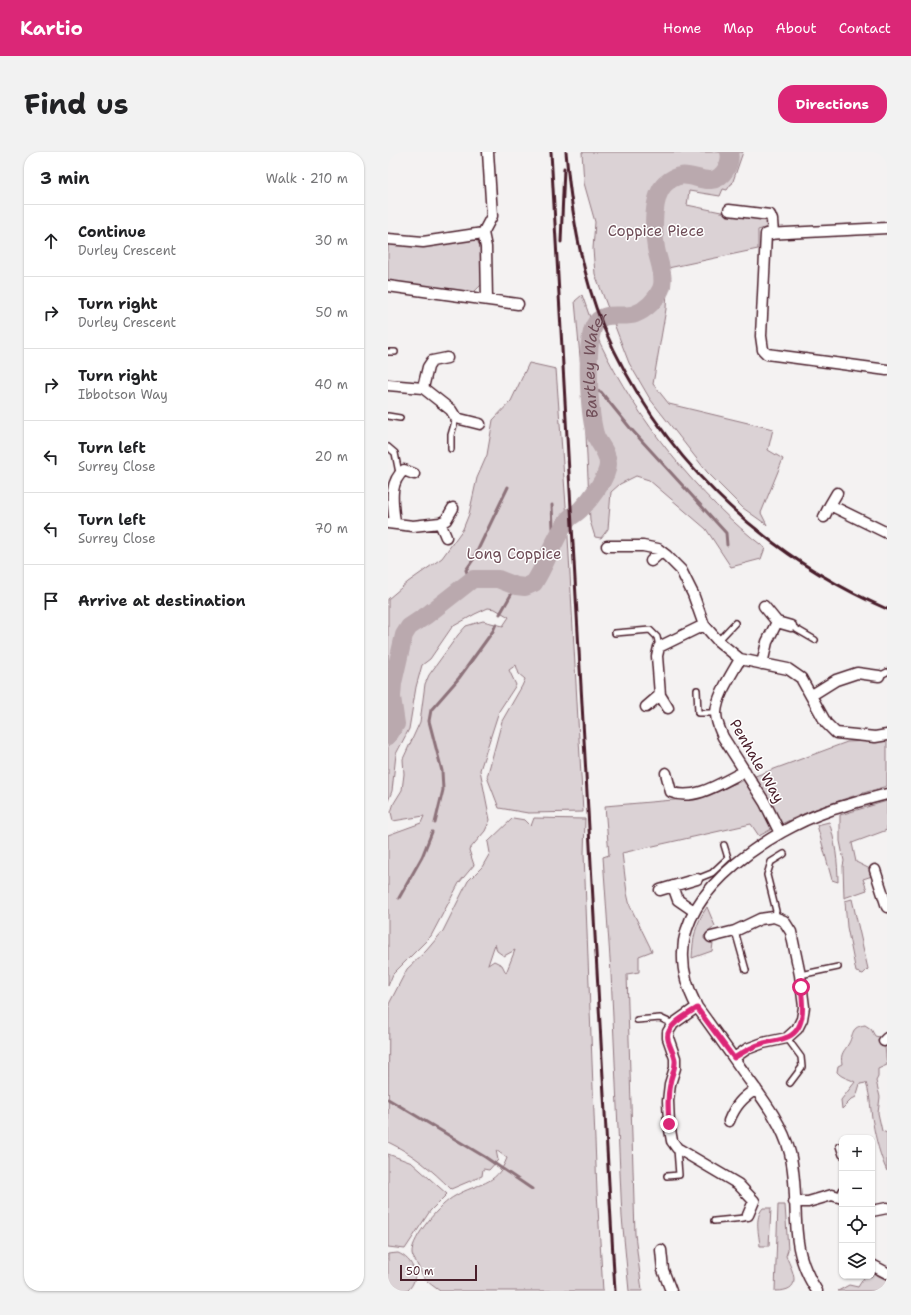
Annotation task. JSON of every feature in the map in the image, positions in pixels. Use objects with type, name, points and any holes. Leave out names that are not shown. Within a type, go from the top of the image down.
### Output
[{"type":"street","points":[[487,299],[486,247],[483,233],[492,216],[488,152]]},
{"type":"street","points":[[729,210],[770,215],[772,220],[769,234],[761,336],[761,355],[887,370]]},
{"type":"street","points":[[769,234],[887,228]]},
{"type":"street","points":[[388,239],[423,242],[483,233]]},
{"type":"street","points":[[388,286],[518,304]]},
{"type":"street","points":[[423,388],[428,367],[432,361],[448,358]]},
{"type":"street","points":[[388,385],[423,388],[451,410],[456,418],[480,424]]},
{"type":"street","points":[[414,474],[404,470],[399,473],[392,483],[390,490],[391,523],[413,526],[440,523],[446,520],[453,508]]},
{"type":"street","points":[[824,517],[837,493]]},
{"type":"street","points":[[830,505],[887,533]]},
{"type":"street","points":[[440,523],[446,537]]},
{"type":"street","points":[[607,546],[643,546],[658,549],[681,570],[693,594],[704,625],[718,641],[740,659],[788,668],[801,678],[812,695],[826,723],[836,733],[875,737],[887,735]]},
{"type":"street","points":[[651,560],[661,552]]},
{"type":"street","points":[[764,606],[777,622],[791,626]]},
{"type":"street","points":[[762,664],[767,642],[777,622]]},
{"type":"street","points":[[668,708],[660,695],[657,656],[659,647],[704,625]]},
{"type":"street","name":"Penhale Way","points":[[740,659],[721,697],[716,713],[718,727],[765,803],[780,833]]},
{"type":"street","points":[[812,695],[836,680],[857,674],[883,674]]},
{"type":"street","points":[[646,707],[660,695]]},
{"type":"street","points":[[666,773],[671,792],[679,795],[700,792],[745,771]]},
{"type":"street","points":[[812,1289],[802,1260],[795,1231],[790,1152],[776,1120],[756,1089],[697,1008],[684,975],[682,952],[687,929],[694,911],[711,889],[734,866],[780,833],[828,811],[887,794]]},
{"type":"street","points":[[875,870],[884,885],[887,907]]},
{"type":"street","points":[[660,890],[697,879]]},
{"type":"street","points":[[673,886],[678,900],[694,911]]},
{"type":"street","points":[[711,937],[735,931],[760,919],[774,917],[784,921],[791,932],[800,975],[804,1007],[802,1019],[797,1029],[787,1038],[747,1049],[734,1058]]},
{"type":"street","points":[[697,1008],[673,1024],[668,1032],[668,1038],[675,1058],[675,1068],[670,1084],[668,1101],[672,1141],[677,1148],[738,1184],[757,1199],[748,1215]]},
{"type":"street","points":[[729,1121],[740,1100],[756,1089]]},
{"type":"street","points":[[794,1202],[808,1202],[823,1196],[839,1195]]},
{"type":"street","points":[[875,1210],[887,1208]]},
{"type":"street","points":[[661,1250],[663,1270],[671,1291]]},
{"type":"street","points":[[875,1267],[887,1273]]},
{"type":"lane","points":[[388,352],[395,352]]},
{"type":"lane","points":[[388,416],[400,418]]},
{"type":"lane","points":[[451,449],[451,436],[456,418]]},
{"type":"lane","points":[[388,447],[395,454],[399,473]]},
{"type":"lane","points":[[718,641],[735,623]]},
{"type":"lane","points":[[791,626],[814,640]]},
{"type":"lane","points":[[615,633],[650,630],[657,636],[659,647]]},
{"type":"lane","points":[[697,690],[698,713],[716,713]]},
{"type":"lane","points":[[697,879],[712,873],[728,858],[724,845]]},
{"type":"lane","points":[[774,917],[776,911],[767,875],[771,862],[784,854]]},
{"type":"lane","points":[[735,931],[746,970]]},
{"type":"lane","points":[[800,975],[838,967]]},
{"type":"lane","points":[[637,1020],[660,1018],[673,1024]]},
{"type":"lane","points":[[787,1038],[801,1057],[802,1067],[790,1083]]},
{"type":"lane","points":[[667,1176],[679,1175],[677,1148]]},
{"type":"lane","points":[[714,1221],[744,1218],[748,1215]]},
{"type":"green space","name":"Coppice Piece","points":[[582,152],[743,152],[732,184],[727,190],[723,189],[720,196],[689,191],[687,205],[726,213],[766,218],[769,224],[765,228],[758,230],[758,249],[668,268],[666,309],[653,384],[669,404],[773,429],[768,450],[783,459],[761,513],[767,525],[743,508],[707,472],[650,399],[629,363],[595,274],[593,249],[595,222],[584,183]]},
{"type":"green space","points":[[474,239],[481,247],[483,266],[482,284],[474,292],[388,282],[388,244]]},
{"type":"green space","points":[[582,295],[600,343],[632,400],[671,455],[693,481],[740,528],[765,548],[761,559],[731,567],[706,529],[649,480],[636,476],[620,484],[611,492],[608,529],[601,538],[595,537],[590,521],[585,413],[575,301]]},
{"type":"green space","name":"Long Coppice","points":[[529,363],[556,369],[567,519],[583,812],[528,813],[499,808],[487,777],[502,721],[525,679],[519,674],[516,665],[509,670],[516,685],[499,711],[480,770],[490,820],[485,831],[469,850],[474,865],[459,883],[431,936],[393,974],[388,986],[388,835],[421,823],[424,816],[393,821],[391,812],[394,803],[402,790],[404,774],[403,759],[420,722],[425,684],[429,675],[466,626],[483,621],[503,626],[509,617],[495,609],[488,608],[475,614],[452,627],[430,659],[422,665],[416,687],[409,729],[396,754],[392,791],[388,801],[388,599],[408,582],[442,558],[463,529],[469,514],[477,478],[487,455],[493,420],[511,401]]},
{"type":"green space","points":[[887,740],[887,786],[838,801],[806,813],[774,827],[759,836],[751,824],[622,853],[630,906],[652,951],[639,956],[639,972],[627,974],[635,1234],[642,1291],[629,1291],[622,1217],[611,973],[603,857],[609,855],[605,806],[696,798],[847,742]]},
{"type":"green space","points":[[887,801],[887,830],[852,843],[856,862],[870,869],[872,876],[863,879],[867,890],[844,898],[844,861],[840,841],[840,815]]},
{"type":"green space","points":[[513,818],[525,820],[531,826],[534,818],[585,819],[584,854],[597,1192],[603,1291],[440,1291],[424,1277],[412,1254],[416,1239],[421,1230],[435,1213],[455,1196],[492,1179],[503,1167],[507,1158],[496,1150],[498,1160],[489,1170],[483,1169],[482,1176],[451,1189],[421,1162],[388,1142],[389,1004],[407,969],[426,951],[443,931],[468,881],[482,867],[490,853],[488,842]],"holes":[[[495,944],[497,951],[504,956],[515,950],[506,973],[502,965],[494,961],[488,965]]]},
{"type":"green space","points":[[829,822],[836,852],[838,882],[832,880],[817,825]]},
{"type":"green space","points":[[852,899],[868,969],[863,974],[856,972],[847,927],[845,901]]},
{"type":"green space","points":[[707,907],[715,926],[704,936],[704,939],[713,943],[712,951],[692,958],[695,931]]},
{"type":"green space","points":[[865,1025],[871,1029],[875,1036],[884,1038],[887,1065],[878,1069],[878,1077],[876,1081],[880,1097],[878,1113],[882,1131],[887,1133],[887,1171],[877,1141],[866,1083],[860,1084],[856,1097],[842,1109],[841,1100],[855,1082],[839,1074],[837,1072],[838,1066],[842,1064],[842,1055],[855,1029]]},
{"type":"green space","points":[[388,1154],[412,1163],[447,1194],[430,1211],[405,1249],[388,1247]]},
{"type":"green space","points":[[778,1205],[785,1205],[788,1250],[786,1256],[792,1269],[794,1280],[793,1285],[790,1288],[775,1291]]},
{"type":"green space","points":[[763,1208],[771,1208],[769,1246],[760,1246],[758,1221],[760,1212]]},
{"type":"green space","points":[[398,1253],[408,1260],[414,1269],[414,1280],[412,1286],[407,1291],[388,1291],[388,1254]]},
{"type":"green space","points":[[875,1274],[887,1280],[887,1291],[838,1291],[849,1285],[858,1287],[863,1279],[875,1279]]},
{"type":"waterway","name":"Bartley Water","points":[[388,736],[396,724],[392,697],[393,683],[404,635],[409,627],[473,579],[498,579],[516,586],[525,587],[534,583],[568,519],[580,510],[602,482],[607,469],[608,459],[595,434],[591,411],[589,379],[591,335],[594,326],[598,321],[607,316],[635,314],[647,307],[656,297],[661,289],[663,279],[654,233],[654,214],[661,189],[665,184],[678,176],[689,176],[705,180],[711,180],[719,177],[726,170],[730,156],[729,152]]},
{"type":"waterway","points":[[590,390],[601,392],[631,429],[726,533],[727,545]]},
{"type":"waterway","points":[[470,581],[466,570],[473,560],[508,487]]},
{"type":"waterway","points":[[552,505],[553,528],[559,534]]},
{"type":"waterway","points":[[500,614],[516,586]]},
{"type":"waterway","points":[[435,823],[443,790],[442,771],[429,721],[431,710],[459,678],[493,631],[496,624]]},
{"type":"waterway","points":[[399,898],[422,857],[432,832]]},
{"type":"waterway","points":[[388,1099],[485,1157],[532,1189]]},
{"type":"railway","points":[[551,152],[615,1291]]},
{"type":"railway","points":[[566,152],[578,240],[595,306],[626,373],[653,416],[683,457],[718,494],[755,529],[796,559],[840,586],[887,609]]},
{"type":"railway","points":[[561,242],[564,168]]},
{"type":"route","points":[[669,1124],[668,1101],[670,1084],[675,1068],[675,1058],[668,1038],[668,1032],[673,1024],[697,1008],[734,1058],[747,1049],[763,1043],[787,1038],[797,1029],[802,1019],[804,1007],[801,987]]}]
